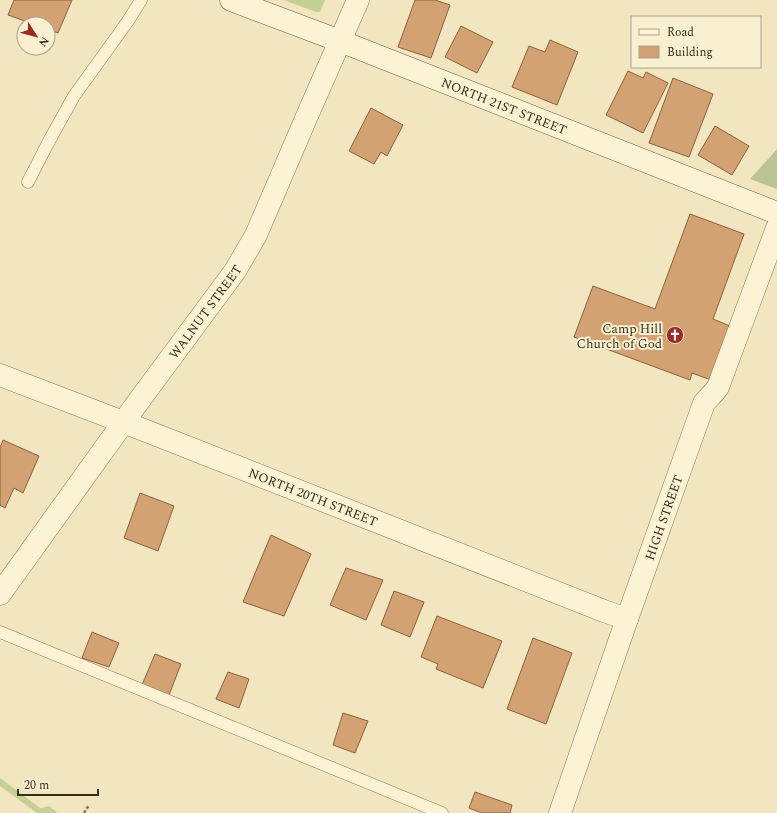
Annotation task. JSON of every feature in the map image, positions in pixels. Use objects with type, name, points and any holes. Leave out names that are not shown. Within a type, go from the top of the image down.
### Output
[{"type":"street","name":"NORTH 21ST STREET","points":[[231,0],[340,41],[777,213]]},
{"type":"street","name":"WALNUT STREET","points":[[0,594],[123,422],[235,271],[256,235],[306,116],[358,0]]},
{"type":"street","name":"HIGH STREET","points":[[560,813],[704,403],[718,387],[777,228]]},
{"type":"street","name":"NORTH 20TH STREET","points":[[0,375],[627,619]]},
{"type":"lane","points":[[28,182],[74,96],[128,21],[141,0]]},
{"type":"lane","points":[[0,632],[442,813]]},
{"type":"path","points":[[84,813],[89,806]]},
{"type":"green space","points":[[284,0],[325,0],[320,12],[316,12]]},
{"type":"green space","points":[[777,149],[777,189],[750,179]]},
{"type":"green space","points":[[0,778],[40,808],[49,806],[58,813],[37,813],[0,786]]},
{"type":"building","points":[[14,0],[72,0],[58,33],[56,32],[56,16],[16,16],[16,18],[8,15]]},
{"type":"building","points":[[415,0],[435,0],[450,5],[431,58],[398,47]]},
{"type":"building","points":[[461,26],[493,42],[477,73],[445,57]]},
{"type":"building","points":[[550,40],[578,52],[557,105],[512,87],[529,46],[545,52]]},
{"type":"building","points":[[628,71],[643,78],[646,72],[668,83],[643,133],[606,115]]},
{"type":"building","points":[[673,78],[713,94],[689,157],[649,143]]},
{"type":"building","points":[[371,108],[403,125],[387,156],[381,152],[374,164],[349,151]]},
{"type":"building","points":[[715,126],[749,146],[732,175],[698,155]]},
{"type":"building","points":[[690,214],[744,234],[713,319],[730,326],[711,380],[692,373],[690,380],[574,337],[593,286],[655,309]]},
{"type":"building","points":[[3,440],[39,456],[23,493],[14,488],[5,508],[0,505],[0,448]]},
{"type":"building","points":[[140,493],[174,506],[158,551],[124,538]]},
{"type":"building","points":[[271,535],[311,554],[284,616],[243,602]]},
{"type":"building","points":[[346,568],[383,580],[366,620],[330,605]]},
{"type":"building","points":[[394,591],[424,602],[410,637],[381,625]]},
{"type":"building","points":[[437,616],[502,641],[483,688],[436,669],[438,664],[421,657]]},
{"type":"building","points":[[92,632],[119,643],[109,667],[82,658]]},
{"type":"building","points":[[533,638],[572,653],[546,724],[507,709]]},
{"type":"building","points":[[155,654],[181,664],[169,695],[142,685]]},
{"type":"building","points":[[228,672],[249,679],[239,708],[216,699]]},
{"type":"building","points":[[343,713],[368,721],[355,753],[333,745]]},
{"type":"building","points":[[475,792],[512,805],[510,813],[482,813],[469,808]]},
{"type":"place","name":"Camp Hill Church of God","points":[[675,335]]}]
